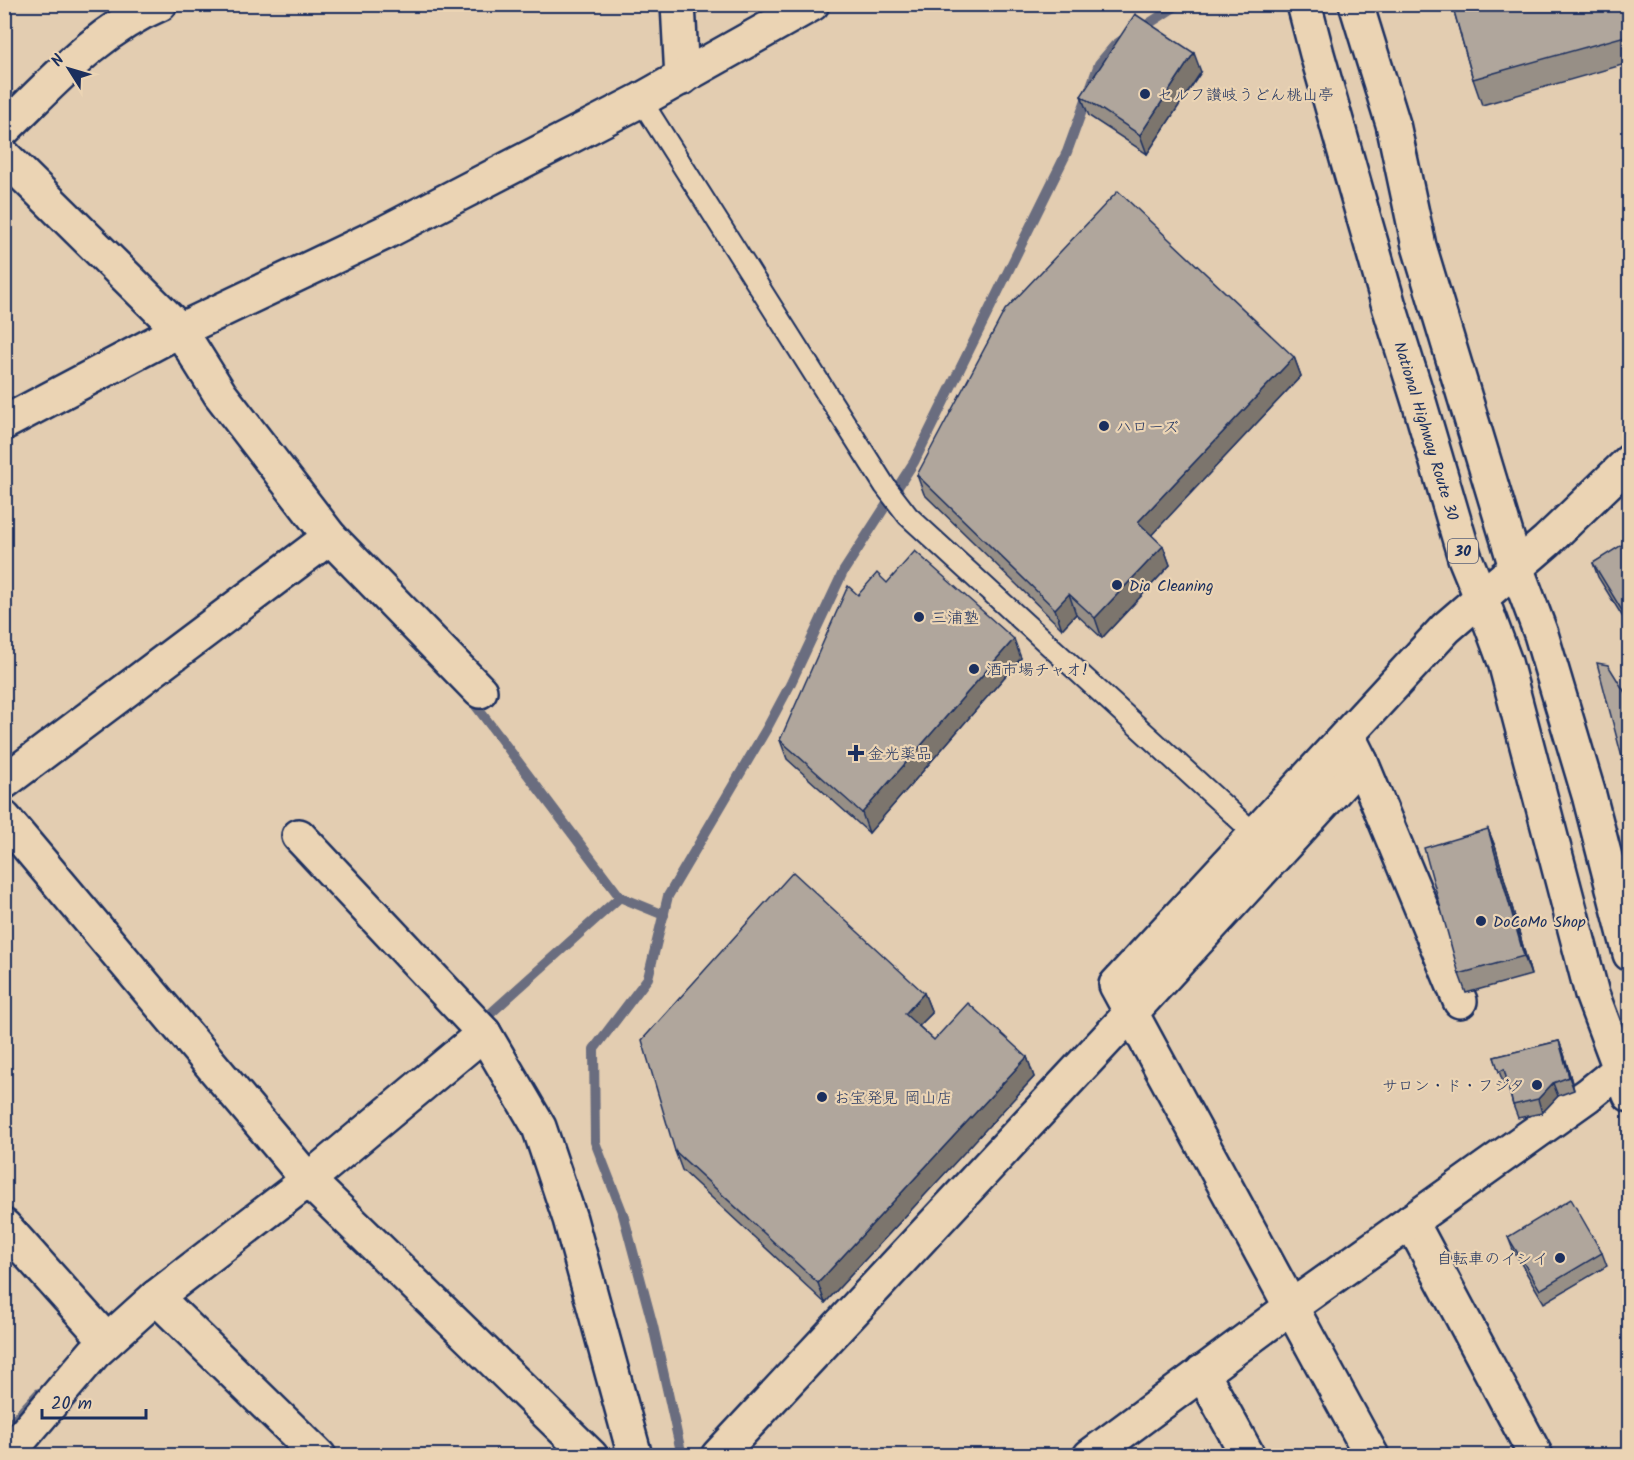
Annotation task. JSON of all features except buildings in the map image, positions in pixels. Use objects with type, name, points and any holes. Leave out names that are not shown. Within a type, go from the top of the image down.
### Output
[{"type":"main road","points":[[4,129],[91,46],[142,12],[160,4]]},
{"type":"main road","points":[[678,4],[682,78]]},
{"type":"main road","points":[[4,423],[180,330],[384,232],[641,100],[812,4]]},
{"type":"main road","name":"National Highway Route 30","points":[[1304,4],[1389,306],[1465,558],[1505,662],[1592,994],[1627,1075]]},
{"type":"main road","points":[[1356,4],[1392,124],[1419,246],[1516,567],[1541,634],[1586,785],[1629,954]]},
{"type":"main road","points":[[4,156],[180,330],[220,394],[330,537],[480,691]]},
{"type":"main road","points":[[718,1455],[1131,1013],[1354,748],[1446,628],[1547,541],[1629,461]]},
{"type":"main road","points":[[4,782],[330,537]]},
{"type":"main road","points":[[1354,748],[1256,834],[1116,985],[1372,1455]]},
{"type":"main road","points":[[1354,748],[1460,1001]]},
{"type":"main road","points":[[4,818],[302,1173],[591,1455]]},
{"type":"main road","points":[[299,836],[479,1028],[539,1126],[570,1219],[635,1455]]},
{"type":"main road","points":[[6,1455],[94,1353],[101,1335],[156,1297],[302,1173],[479,1028]]},
{"type":"main road","points":[[1090,1455],[1291,1307],[1588,1095],[1627,1075]]},
{"type":"main road","points":[[1411,1221],[1536,1455]]},
{"type":"main road","points":[[4,1226],[101,1335]]},
{"type":"main road","points":[[156,1297],[319,1455]]},
{"type":"main road","points":[[1202,1372],[1248,1455]]},
{"type":"lane","points":[[641,100],[885,486],[908,516],[1256,834]]},
{"type":"waterway","points":[[1139,30],[1179,4]]},
{"type":"waterway","points":[[682,1456],[653,1326],[623,1214],[595,1142],[594,1049],[648,978],[668,896],[767,728],[790,685],[843,572],[914,462],[1067,152],[1099,64],[1115,45],[1125,38]]},
{"type":"waterway","points":[[470,698],[620,897]]},
{"type":"waterway","points":[[480,1023],[620,897],[664,915]]},
{"type":"waterway","points":[[4,1431],[39,1393]]},
{"type":"place","name":"セルフ讃岐うどん桃山亭","points":[[1145,94]]},
{"type":"place","name":"ハローズ","points":[[1104,426]]},
{"type":"place","name":"Dia Cleaning","points":[[1117,585]]},
{"type":"place","name":"三浦塾","points":[[919,617]]},
{"type":"place","name":"酒市場チャオ!","points":[[974,669]]},
{"type":"place","name":"金光薬品","points":[[856,753]]},
{"type":"place","name":"DoCoMo Shop","points":[[1481,921]]},
{"type":"place","name":"サロン・ド・フジタ","points":[[1537,1085]]},
{"type":"place","name":"お宝発見 岡山店","points":[[822,1097]]},
{"type":"place","name":"自転車のイシイ","points":[[1560,1258]]}]
